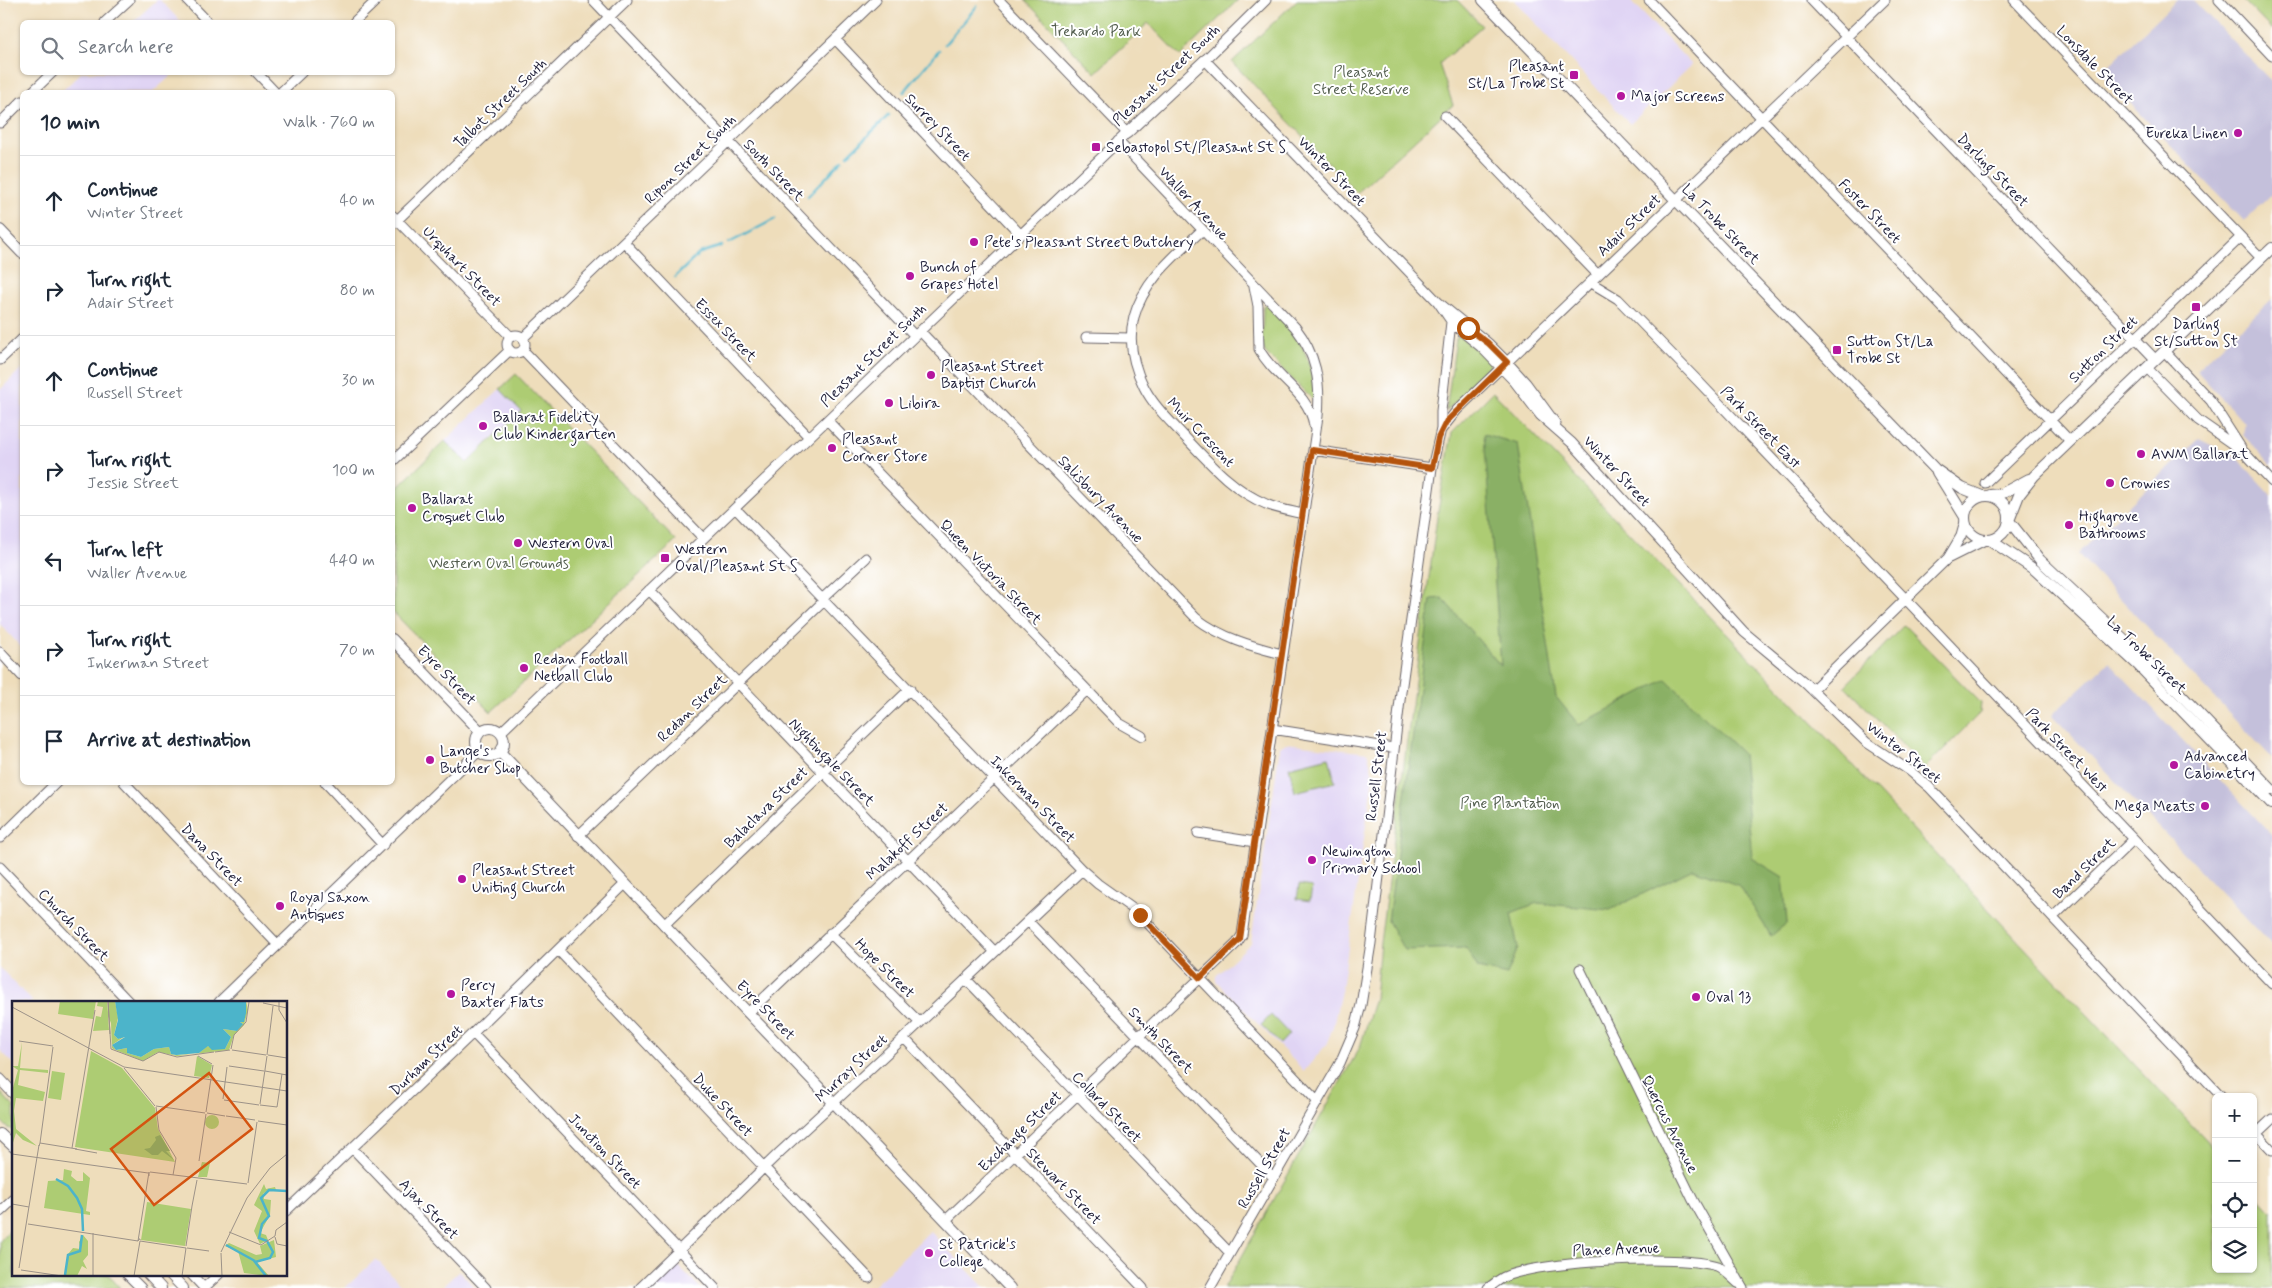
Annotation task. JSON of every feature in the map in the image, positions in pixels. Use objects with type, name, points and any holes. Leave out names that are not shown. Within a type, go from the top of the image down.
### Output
[{"type":"main road","name":"La Trobe Street","points":[[1483,0],[1935,469],[1962,488],[1986,496]]},
{"type":"main road","name":"Pleasant Street South","points":[[1127,133],[1205,60]]},
{"type":"main road","points":[[0,230],[20,251]]},
{"type":"main road","points":[[2034,476],[2012,490],[1986,496],[1970,504],[1965,520],[1972,534],[1987,540],[2000,536],[2010,520],[2019,495],[2034,476],[2272,248]]},
{"type":"main road","name":"La Trobe Street","points":[[1935,469],[1965,520]]},
{"type":"main road","points":[[1986,496],[2004,503],[2010,520]]},
{"type":"main road","name":"La Trobe Street","points":[[2010,520],[2040,560],[2162,675],[2272,790]]},
{"type":"main road","name":"La Trobe Street","points":[[1987,540],[2035,570],[2131,659],[2272,804]]},
{"type":"main road","name":"Eyre Street","points":[[395,642],[480,731]]},
{"type":"main road","points":[[491,727],[501,732],[504,742],[500,752],[489,756],[479,751],[476,741],[480,731],[491,727]]},
{"type":"main road","name":"Eyre Street","points":[[500,752],[1010,1288]]},
{"type":"main road","points":[[0,1079],[12,1092]]},
{"type":"main road","points":[[1,1134],[12,1145]]},
{"type":"main road","points":[[150,1276],[161,1288]]},
{"type":"main road","points":[[172,1276],[183,1288]]},
{"type":"street","points":[[107,20],[129,0]]},
{"type":"street","points":[[187,0],[206,20]]},
{"type":"street","points":[[356,20],[378,0]]},
{"type":"street","name":"South Street","points":[[593,0],[728,142],[917,334]]},
{"type":"street","name":"Talbot Street South","points":[[395,219],[627,0]]},
{"type":"street","name":"Ripon Street South","points":[[523,338],[876,0]]},
{"type":"street","points":[[999,0],[1127,133]]},
{"type":"street","name":"Pleasant Street South","points":[[1205,60],[1266,0]]},
{"type":"street","name":"Foster Street","points":[[1649,0],[2070,441]]},
{"type":"street","name":"Darling Street","points":[[1811,0],[2155,360]]},
{"type":"street","name":"Adair Street","points":[[1440,432],[1451,416],[1761,116],[1885,0]]},
{"type":"street","name":"Lonsdale Street","points":[[2014,0],[2261,258]]},
{"type":"street","points":[[2219,0],[2272,56]]},
{"type":"street","name":"Surrey Street","points":[[835,39],[1021,235]]},
{"type":"street","name":"Winter Street","points":[[1205,60],[1438,302],[1488,343],[1540,415],[1564,435],[1734,621],[1812,690],[1866,742],[1910,771],[1929,787],[2218,1093]]},
{"type":"street","points":[[34,90],[50,75]]},
{"type":"street","points":[[259,75],[273,90]]},
{"type":"street","points":[[283,90],[299,75]]},
{"type":"street","points":[[0,123],[20,103]]},
{"type":"street","points":[[1445,116],[1598,275]]},
{"type":"street","name":"Pleasant Street South","points":[[501,732],[1127,133]]},
{"type":"street","name":"Waller Avenue","points":[[1118,141],[1201,231],[1295,326],[1312,355],[1320,386],[1318,416],[1241,937],[1200,978]]},
{"type":"street","name":"Urquhart Street","points":[[395,221],[511,337]]},
{"type":"street","name":"Muir Crescent","points":[[1201,231],[1160,270],[1144,293],[1134,316],[1130,338],[1137,369],[1155,405],[1215,469],[1241,489],[1266,504],[1303,514]]},
{"type":"street","name":"Sutton Street","points":[[1985,483],[2241,237]]},
{"type":"street","name":"Essex Street","points":[[624,242],[809,437]]},
{"type":"street","name":"Waller Avenue","points":[[1252,282],[1258,300],[1258,349],[1306,404],[1313,419],[1314,433]]},
{"type":"street","name":"Park Street East","points":[[1590,282],[1608,291],[1621,302],[1905,600]]},
{"type":"street","name":"Winter Street","points":[[1438,302],[1451,322],[1504,365]]},
{"type":"street","name":"Russell Street","points":[[1210,1288],[1346,1052],[1361,1005],[1372,943],[1393,748],[1432,468],[1440,432],[1451,322]]},
{"type":"street","name":"Salisbury Avenue","points":[[917,334],[1196,618],[1214,631],[1233,640],[1282,654]]},
{"type":"street","points":[[518,335],[523,338],[525,342],[523,350],[518,353],[510,350],[508,342],[511,337],[518,335]]},
{"type":"street","points":[[1086,337],[1130,338]]},
{"type":"street","points":[[0,360],[20,341]]},
{"type":"street","points":[[395,459],[510,350]]},
{"type":"street","points":[[523,350],[703,538]]},
{"type":"street","points":[[2164,351],[2211,401],[2243,451],[2272,482]]},
{"type":"street","points":[[2146,368],[2198,420],[2243,451]]},
{"type":"street","name":"Queen Victoria Street","points":[[827,420],[1086,690],[1122,726],[1142,736]]},
{"type":"street","points":[[1312,450],[1432,468]]},
{"type":"street","name":"Inkerman Street","points":[[735,508],[1082,870],[1098,884],[1133,908],[1318,1102]]},
{"type":"street","points":[[1812,690],[1948,558],[1961,536],[1965,520]]},
{"type":"street","points":[[1948,558],[1987,540]]},
{"type":"street","name":"Redan Street","points":[[578,836],[738,684],[866,558]]},
{"type":"street","name":"Nightingale Street","points":[[649,590],[996,952]]},
{"type":"street","name":"Park Street West","points":[[1905,600],[2272,984]]},
{"type":"street","points":[[0,652],[20,674]]},
{"type":"street","name":"Balaclava Street","points":[[664,925],[910,689]]},
{"type":"street","name":"Malakoff Street","points":[[748,1013],[1086,690]]},
{"type":"street","points":[[1272,730],[1393,748]]},
{"type":"street","points":[[220,1001],[479,751]]},
{"type":"street","points":[[0,838],[54,785]]},
{"type":"street","name":"Dana Street","points":[[126,785],[278,944]]},
{"type":"street","points":[[327,785],[383,845]]},
{"type":"street","points":[[1198,832],[1255,842]]},
{"type":"street","name":"Band Street","points":[[2053,918],[2134,839]]},
{"type":"street","name":"Church Street","points":[[0,867],[128,1001]]},
{"type":"street","name":"Murray Street","points":[[640,1288],[764,1168],[1082,870]]},
{"type":"street","name":"Durham Street","points":[[288,1209],[353,1149],[625,884]]},
{"type":"street","name":"Smith Street","points":[[1028,921],[1274,1178]]},
{"type":"street","name":"Hope Street","points":[[830,933],[920,1023]]},
{"type":"street","name":"Duke Street","points":[[558,950],[869,1278]]},
{"type":"street","name":"Quercus Avenue","points":[[1580,969],[1693,1200],[1742,1287]]},
{"type":"street","name":"Exchange Street","points":[[946,1220],[1200,978]]},
{"type":"street","name":"Collard Street","points":[[966,979],[1230,1253]]},
{"type":"street","name":"Junction Street","points":[[473,1033],[715,1288]]},
{"type":"street","name":"Stewart Street","points":[[904,1038],[1142,1288]]},
{"type":"street","points":[[2257,1130],[2272,1119]]},
{"type":"street","points":[[2257,1134],[2272,1150]]},
{"type":"street","name":"Ajax Street","points":[[353,1149],[486,1288]]},
{"type":"street","points":[[0,1212],[12,1201]]},
{"type":"street","name":"Plane Avenue","points":[[1488,1288],[1504,1277],[1547,1266],[1615,1261],[1681,1260],[1719,1267],[1742,1287]]},
{"type":"street","points":[[129,1276],[141,1288]]},
{"type":"street","points":[[193,1276],[204,1288],[216,1276]]},
{"type":"shaded area","points":[[157,0],[160,0],[179,20],[135,20]]},
{"type":"shaded area","points":[[1514,0],[1630,0],[1692,65],[1630,124]]},
{"type":"shaded area","points":[[2177,0],[2193,0],[2272,82],[2272,194],[2244,221],[2101,73]]},
{"type":"shaded area","points":[[79,75],[172,75],[155,90],[63,90]]},
{"type":"shaded area","points":[[2272,299],[2272,466],[2243,435],[2245,424],[2196,370]]},
{"type":"shaded area","points":[[20,370],[20,646],[0,624],[0,390]]},
{"type":"shaded area","name":"Ballarat Fidelity Club Kindergarten","points":[[500,389],[521,411],[466,463],[445,441]]},
{"type":"shaded area","points":[[2199,439],[2237,458],[2272,496],[2272,758],[2078,554]]},
{"type":"shaded area","points":[[2109,662],[2272,835],[2272,946],[2052,715]]},
{"type":"shaded area","name":"Newington Primary School","points":[[1286,743],[1368,753],[1373,777],[1343,982],[1333,1027],[1326,1045],[1304,1071],[1216,981],[1216,976],[1251,943],[1280,747]]},
{"type":"shaded area","points":[[0,968],[32,1001],[12,1001],[12,1062],[0,1050]]},
{"type":"shaded area","name":"St Patrick's College","points":[[930,1231],[985,1288],[871,1288],[885,1275]]},
{"type":"shaded area","points":[[376,1259],[404,1288],[345,1288]]},
{"type":"shaded area","points":[[675,1262],[700,1288],[647,1288]]},
{"type":"shaded area","points":[[459,1271],[475,1288],[441,1288]]},
{"type":"green space","name":"Trekardo Park","points":[[1025,0],[1238,0],[1180,56],[1148,23],[1095,73]]},
{"type":"green space","name":"Pleasant Street Reserve","points":[[1297,0],[1457,0],[1482,26],[1439,64],[1453,105],[1357,193],[1232,62]]},
{"type":"green space","points":[[2243,0],[2272,0],[2272,30]]},
{"type":"green space","points":[[1267,304],[1288,324],[1302,346],[1311,370],[1315,399],[1313,400],[1265,352],[1262,345],[1263,309],[1264,305]]},
{"type":"green space","points":[[1459,335],[1489,360],[1490,366],[1487,373],[1446,411],[1456,339]]},
{"type":"green space","name":"Western Oval Grounds","points":[[516,374],[676,541],[491,712],[395,614],[395,490],[445,441],[467,463],[521,411],[500,389]]},
{"type":"green space","points":[[1493,392],[1808,718],[2212,1147],[2212,1273],[2257,1273],[2257,1195],[2272,1211],[2272,1288],[1224,1288],[1360,1047],[1375,998],[1380,943],[1437,517],[1452,433]]},
{"type":"green space","name":"Pine Plantation","points":[[1484,434],[1518,444],[1556,697],[1579,725],[1666,679],[1743,754],[1752,858],[1783,877],[1787,923],[1771,936],[1740,886],[1693,869],[1610,910],[1537,903],[1511,913],[1518,948],[1507,975],[1478,968],[1466,948],[1404,950],[1388,921],[1431,599],[1442,598],[1501,666]]},
{"type":"green space","points":[[1904,625],[1981,703],[1980,713],[1925,768],[1845,686]]},
{"type":"green space","points":[[1329,757],[1335,782],[1295,792],[1289,767]]},
{"type":"green space","points":[[1299,885],[1312,887],[1310,901],[1297,899]]},
{"type":"green space","points":[[1271,1015],[1289,1034],[1280,1044],[1261,1025]]},
{"type":"green space","points":[[0,1092],[12,1105],[12,1129],[0,1120]]},
{"type":"green space","points":[[12,1227],[12,1276],[110,1276],[120,1288],[0,1288],[0,1241]]},
{"type":"waterway","points":[[945,44],[977,6]]},
{"type":"waterway","points":[[904,92],[939,50]]},
{"type":"waterway","points":[[848,155],[889,115]]},
{"type":"waterway","points":[[808,196],[843,160]]},
{"type":"waterway","points":[[729,243],[775,219]]},
{"type":"waterway","points":[[675,277],[700,253],[722,246]]},
{"type":"place","name":"Pleasant St/La Trobe St","points":[[1574,75]]},
{"type":"place","name":"Major Screens","points":[[1621,96]]},
{"type":"place","name":"Eureka Linen","points":[[2238,133]]},
{"type":"place","name":"Sebastopol St/Pleasant St S","points":[[1096,147]]},
{"type":"place","name":"Pete's Pleasant Street Butchery","points":[[974,242]]},
{"type":"place","name":"Bunch of Grapes Hotel","points":[[910,276]]},
{"type":"place","name":"Darling St/Sutton St","points":[[2196,307]]},
{"type":"place","name":"Sutton St/La Trobe St","points":[[1837,350]]},
{"type":"place","name":"Pleasant Street Baptist Church","points":[[931,375]]},
{"type":"place","name":"Libira","points":[[889,403]]},
{"type":"place","name":"Ballarat Fidelity Club Kindergarten","points":[[483,426]]},
{"type":"place","name":"Pleasant Corner Store","points":[[832,448]]},
{"type":"place","name":"AWM Ballarat","points":[[2141,454]]},
{"type":"place","name":"Crowies","points":[[2110,483]]},
{"type":"place","name":"Ballarat Croquet Club","points":[[412,508]]},
{"type":"place","name":"Highgrove Bathrooms","points":[[2069,525]]},
{"type":"place","name":"Western Oval","points":[[518,543]]},
{"type":"place","name":"Western Oval/Pleasant St S","points":[[665,558]]},
{"type":"place","name":"Redan Football Netball Club","points":[[524,668]]},
{"type":"place","name":"Lange's Butcher Shop","points":[[430,760]]},
{"type":"place","name":"Advanced Cabinetry","points":[[2174,765]]},
{"type":"place","name":"Mega Meats","points":[[2205,806]]},
{"type":"place","name":"Newington Primary School","points":[[1312,860]]},
{"type":"place","name":"Pleasant Street Uniting Church","points":[[462,879]]},
{"type":"place","name":"Royal Saxon Antiques","points":[[280,906]]},
{"type":"place","name":"Percy Baxter Flats","points":[[451,994]]},
{"type":"place","name":"Oval 13","points":[[1696,997]]},
{"type":"place","name":"St Patrick's College","points":[[929,1253]]},
{"type":"route","points":[[1140,915],[1200,978],[1240,939],[1312,450],[1432,468],[1438,438],[1446,422],[1507,362],[1484,339],[1468,328]]}]
